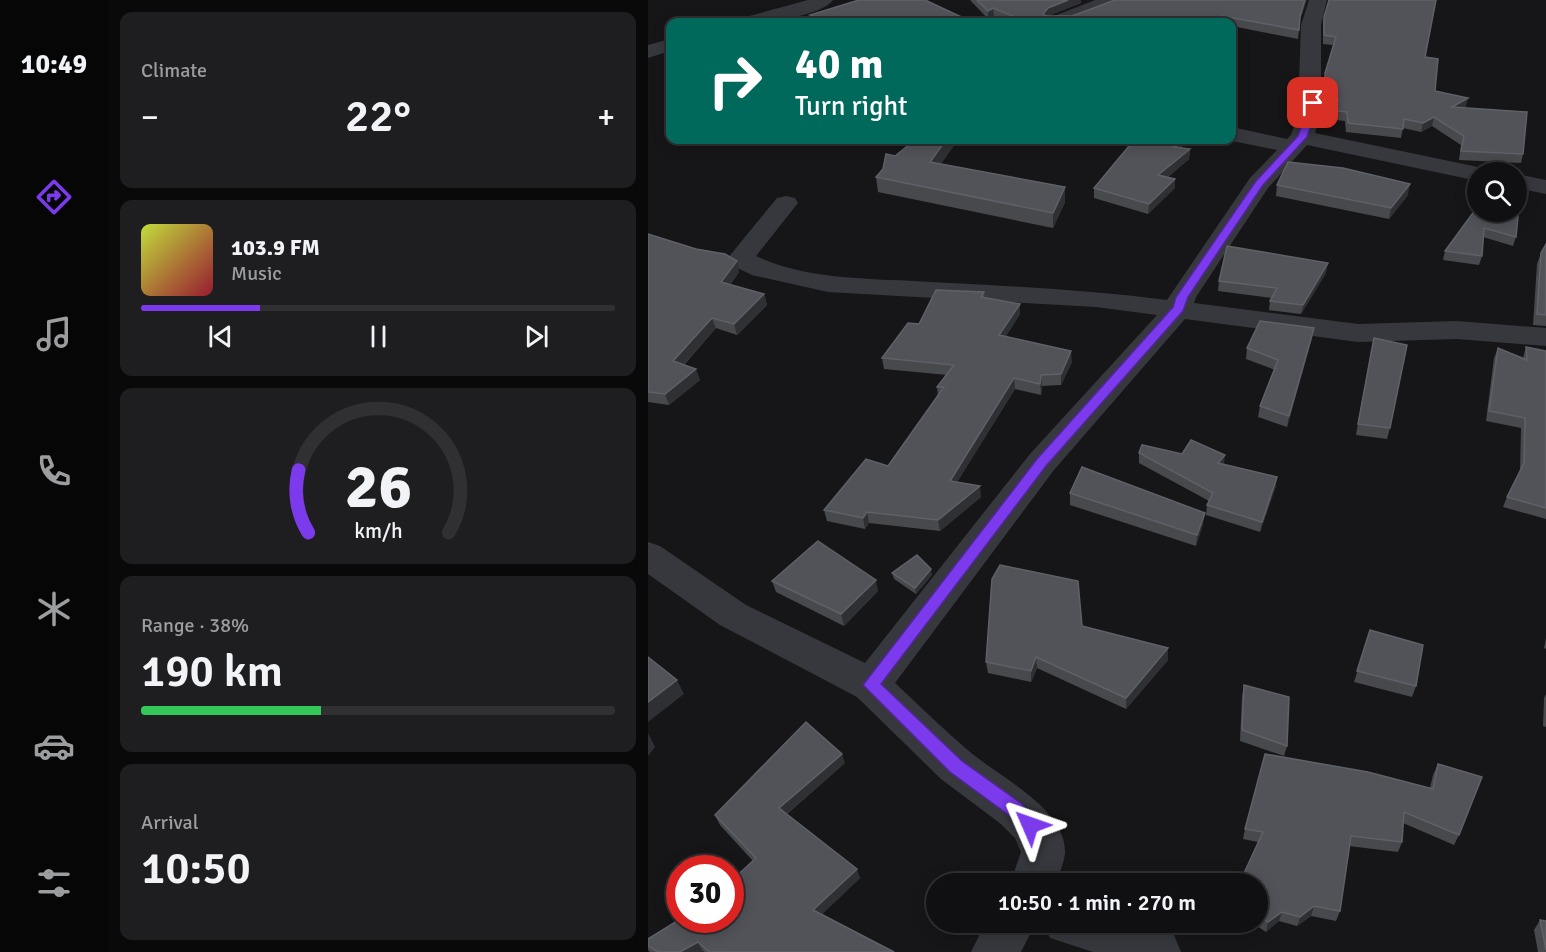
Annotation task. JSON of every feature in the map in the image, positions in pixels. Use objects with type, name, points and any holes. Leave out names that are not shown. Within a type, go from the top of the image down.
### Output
[{"type":"street","points":[[765,18],[807,8],[824,0]]},
{"type":"street","points":[[1066,18],[1112,0]]},
{"type":"street","points":[[871,685],[1042,462],[1179,308],[1182,297],[1259,183],[1297,142],[1313,103],[1310,82],[1311,25],[1318,0]]},
{"type":"street","points":[[648,52],[666,46]]},
{"type":"street","points":[[1236,134],[1297,142],[1467,172]]},
{"type":"street","points":[[1527,183],[1546,187]]},
{"type":"street","points":[[786,203],[740,259],[761,269],[828,284],[1096,299],[1358,333],[1456,330],[1546,337]]},
{"type":"street","points":[[648,555],[733,615],[871,685],[956,766],[1016,810],[1030,825],[1041,841],[1043,852],[1037,873]]},
{"type":"street","points":[[995,952],[1006,933]]},
{"type":"street","points":[[1109,933],[1133,939],[1157,952]]},
{"type":"building","points":[[859,0],[925,0],[964,18],[820,18],[810,15]]},
{"type":"building","points":[[977,0],[1068,0],[1048,8],[1043,14],[1072,16],[1115,0],[1305,0],[1299,30],[1222,16],[1219,18],[1017,18],[993,8],[988,11]]},
{"type":"building","points":[[1329,0],[1436,0],[1425,57],[1438,59],[1435,91],[1468,98],[1452,107],[1527,112],[1523,154],[1461,151],[1464,136],[1434,117],[1423,123],[1404,119],[1403,129],[1348,123],[1347,112],[1327,110],[1339,99],[1327,95],[1325,73],[1336,37],[1324,35],[1324,17]]},
{"type":"building","points":[[910,144],[943,144],[930,162],[1065,187],[1053,213],[876,177],[883,169],[886,154],[895,156]]},
{"type":"building","points":[[1131,144],[1180,144],[1174,147],[1190,149],[1158,175],[1175,179],[1149,204],[1094,188]]},
{"type":"building","points":[[1288,162],[1343,168],[1410,184],[1391,208],[1277,185]]},
{"type":"building","points":[[1467,221],[1518,222],[1516,237],[1484,228],[1482,256],[1445,251]]},
{"type":"building","points":[[648,234],[696,249],[725,254],[737,261],[721,282],[764,294],[734,324],[712,318],[673,361],[696,369],[665,394],[648,392]]},
{"type":"building","points":[[1546,244],[1546,315],[1537,314],[1541,253]]},
{"type":"building","points":[[1227,246],[1328,263],[1303,305],[1270,301],[1277,288],[1219,281]]},
{"type":"building","points":[[936,290],[984,292],[981,297],[1020,304],[999,335],[1071,351],[1061,374],[1041,375],[1040,384],[1014,378],[950,481],[980,486],[938,520],[867,512],[863,518],[824,510],[866,459],[888,466],[944,387],[937,387],[954,365],[882,358],[908,323],[919,324]]},
{"type":"building","points":[[1260,321],[1314,328],[1289,416],[1260,406],[1278,360],[1247,348]]},
{"type":"building","points":[[1374,338],[1407,345],[1390,428],[1358,424]]},
{"type":"building","points":[[1526,347],[1546,351],[1546,508],[1507,497],[1524,463],[1525,418],[1489,411],[1498,348],[1527,360]]},
{"type":"building","points":[[1191,440],[1225,455],[1218,463],[1277,477],[1262,522],[1207,505],[1213,493],[1139,453],[1142,445],[1182,454]]},
{"type":"building","points":[[1082,467],[1205,513],[1197,535],[1070,493]]},
{"type":"building","points":[[818,541],[876,580],[841,614],[772,581]]},
{"type":"building","points":[[917,555],[931,569],[915,588],[892,573]]},
{"type":"building","points":[[1000,565],[1078,581],[1082,626],[1168,648],[1126,698],[1036,657],[1031,671],[986,662],[992,579]]},
{"type":"building","points":[[1370,630],[1423,645],[1416,686],[1357,671]]},
{"type":"building","points":[[648,657],[677,680],[648,702]]},
{"type":"building","points":[[1244,685],[1289,697],[1287,746],[1242,730]]},
{"type":"building","points":[[806,722],[842,754],[779,808],[857,869],[813,910],[894,952],[709,952],[698,942],[680,952],[658,952],[648,946],[648,939],[666,928],[666,933],[744,933],[744,869],[756,858],[715,815]]},
{"type":"building","points":[[1265,754],[1368,772],[1433,789],[1438,764],[1482,777],[1459,835],[1404,812],[1402,842],[1351,836],[1340,911],[1314,906],[1300,917],[1282,912],[1268,922],[1268,873],[1244,873],[1263,832],[1245,829]]},
{"type":"building","points":[[1540,920],[1546,921],[1546,950]]},
{"type":"route","points":[[1030,825],[1016,810],[956,766],[871,685],[1042,462],[1179,308],[1182,297],[1259,183],[1302,137],[1313,103]]}]
